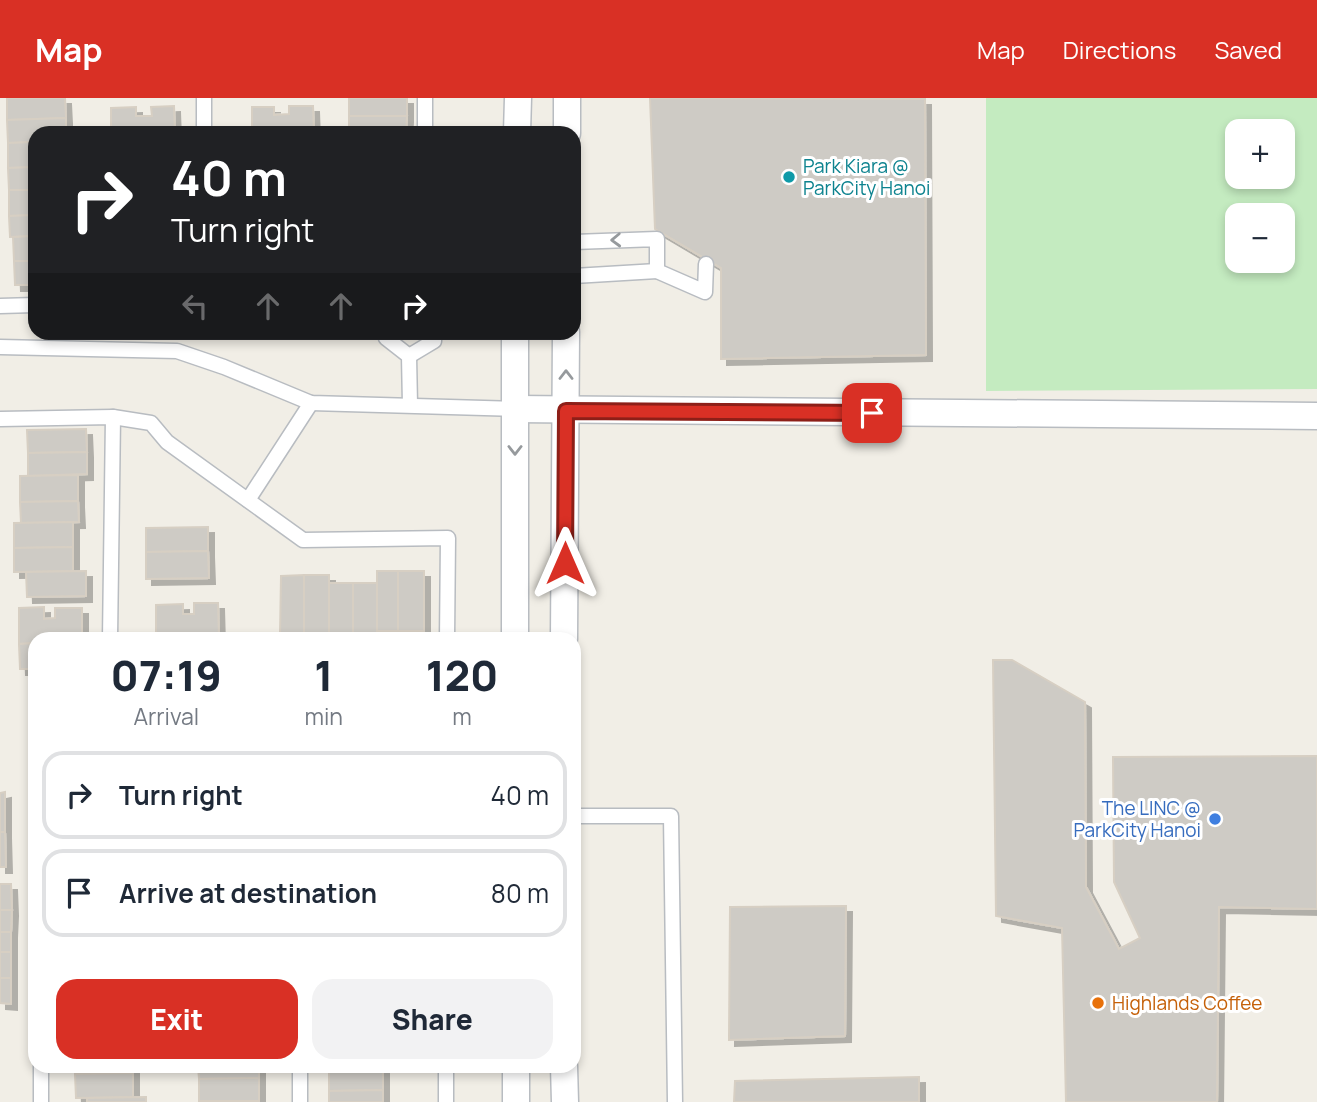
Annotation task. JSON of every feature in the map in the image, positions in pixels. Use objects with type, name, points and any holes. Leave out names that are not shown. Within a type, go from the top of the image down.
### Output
[{"type":"street","points":[[517,98],[517,126]]},
{"type":"street","points":[[567,98],[567,126]]},
{"type":"street","points":[[515,340],[515,632]]},
{"type":"street","points":[[564,632],[566,340]]},
{"type":"street","points":[[515,409],[1317,416]]},
{"type":"street","points":[[516,1073],[516,1102]]},
{"type":"street","points":[[564,1073],[565,1102]]},
{"type":"lane","points":[[204,98],[204,126]]},
{"type":"lane","points":[[425,98],[425,126]]},
{"type":"lane","points":[[581,242],[657,239],[657,271]]},
{"type":"lane","points":[[581,276],[657,271],[705,292],[706,264]]},
{"type":"lane","points":[[0,306],[28,305]]},
{"type":"lane","points":[[389,340],[409,356],[410,405]]},
{"type":"lane","points":[[409,356],[434,340]]},
{"type":"lane","points":[[0,347],[177,351],[311,403],[515,409]]},
{"type":"lane","points":[[248,500],[311,403]]},
{"type":"lane","points":[[110,632],[113,417]]},
{"type":"lane","points":[[0,419],[113,417],[152,423],[167,442],[303,540],[447,538],[447,632]]},
{"type":"lane","points":[[581,816],[671,816],[675,1102]]},
{"type":"lane","points":[[41,1073],[41,1102]]},
{"type":"lane","points":[[300,1073],[300,1102]]},
{"type":"lane","points":[[446,1073],[446,1102]]},
{"type":"green space","points":[[986,98],[1317,98],[1317,389],[986,391]]},
{"type":"building","points":[[7,98],[65,98],[66,118],[7,120]]},
{"type":"building","points":[[349,98],[407,98],[407,116],[349,116]]},
{"type":"building","name":"Park Kiara @ ParkCity Hanoi","points":[[650,98],[925,99],[926,355],[721,359],[721,268],[655,229]]},
{"type":"building","points":[[174,106],[175,126],[111,126],[111,108],[136,107],[136,116],[152,116],[151,107]]},
{"type":"building","points":[[289,106],[313,106],[314,126],[252,126],[252,107],[274,107],[274,115],[289,114]]},
{"type":"building","points":[[349,116],[407,116],[406,126],[349,126]]},
{"type":"building","points":[[66,118],[66,126],[28,126],[28,142],[8,143],[7,120]]},
{"type":"building","points":[[28,142],[28,167],[8,168],[8,143]]},
{"type":"building","points":[[28,167],[28,190],[9,190],[8,168]]},
{"type":"building","points":[[9,190],[28,190],[28,215],[9,216]]},
{"type":"building","points":[[28,215],[28,236],[10,237],[9,216]]},
{"type":"building","points":[[28,236],[28,261],[14,261],[13,237]]},
{"type":"building","points":[[14,261],[28,261],[28,285],[15,285]]},
{"type":"building","points":[[86,429],[87,452],[28,453],[27,430]]},
{"type":"building","points":[[87,452],[87,474],[28,476],[28,453]]},
{"type":"building","points":[[78,475],[78,501],[20,502],[20,476]]},
{"type":"building","points":[[78,501],[79,522],[21,523],[20,502]]},
{"type":"building","points":[[73,522],[73,547],[14,548],[14,523]]},
{"type":"building","points":[[208,527],[208,551],[146,552],[146,528]]},
{"type":"building","points":[[73,547],[73,571],[14,572],[14,548]]},
{"type":"building","points":[[208,551],[209,578],[146,579],[146,552]]},
{"type":"building","points":[[86,571],[86,596],[27,597],[26,572]]},
{"type":"building","points":[[377,571],[398,571],[398,631],[377,631]]},
{"type":"building","points":[[398,571],[424,571],[424,631],[398,631]]},
{"type":"building","points":[[304,575],[329,575],[329,632],[304,632]]},
{"type":"building","points":[[304,575],[304,632],[280,632],[281,576]]},
{"type":"building","points":[[329,583],[353,583],[353,632],[329,632]]},
{"type":"building","points":[[353,583],[377,583],[377,632],[353,632]]},
{"type":"building","points":[[194,603],[218,603],[219,632],[156,632],[156,605],[183,604],[183,614],[194,614]]},
{"type":"building","points":[[44,607],[44,619],[55,618],[55,608],[82,608],[82,632],[28,632],[28,643],[19,644],[19,608]]},
{"type":"building","points":[[28,643],[28,669],[20,669],[19,644]]},
{"type":"building","name":"The LINC @ ParkCity Hanoi","points":[[993,660],[1012,660],[1085,702],[1086,887],[1119,949],[1140,938],[1114,882],[1113,757],[1317,756],[1317,909],[1219,907],[1217,1102],[1066,1102],[1062,928],[996,916]]},
{"type":"building","points":[[5,792],[5,832],[0,832],[0,793]]},
{"type":"building","points":[[0,832],[5,832],[6,867],[0,867]]},
{"type":"building","points":[[0,884],[11,884],[12,910],[0,910]]},
{"type":"building","points":[[846,906],[845,1036],[729,1040],[730,907]]},
{"type":"building","points":[[0,910],[12,910],[11,932],[0,932]]},
{"type":"building","points":[[0,932],[11,932],[11,952],[0,952]]},
{"type":"building","points":[[0,952],[11,952],[11,978],[0,978]]},
{"type":"building","points":[[0,978],[11,978],[11,1004],[0,1003]]},
{"type":"building","points":[[133,1073],[133,1097],[76,1098],[75,1074]]},
{"type":"building","points":[[199,1073],[259,1073],[259,1078],[199,1079]]},
{"type":"building","points":[[329,1073],[383,1073],[383,1090],[329,1091]]},
{"type":"building","points":[[919,1077],[919,1102],[734,1102],[735,1081]]},
{"type":"building","points":[[259,1078],[259,1101],[199,1101],[199,1079]]},
{"type":"building","points":[[383,1090],[383,1102],[329,1102],[329,1091]]},
{"type":"building","points":[[146,1097],[146,1102],[87,1102],[87,1098]]},
{"type":"place","name":"Park Kiara @ ParkCity Hanoi","points":[[789,177]]},
{"type":"place","name":"The LINC @ ParkCity Hanoi","points":[[1215,819]]},
{"type":"place","name":"Highlands Coffee","points":[[1098,1003]]},
{"type":"route","points":[[565,563],[566,411],[872,413]]}]
